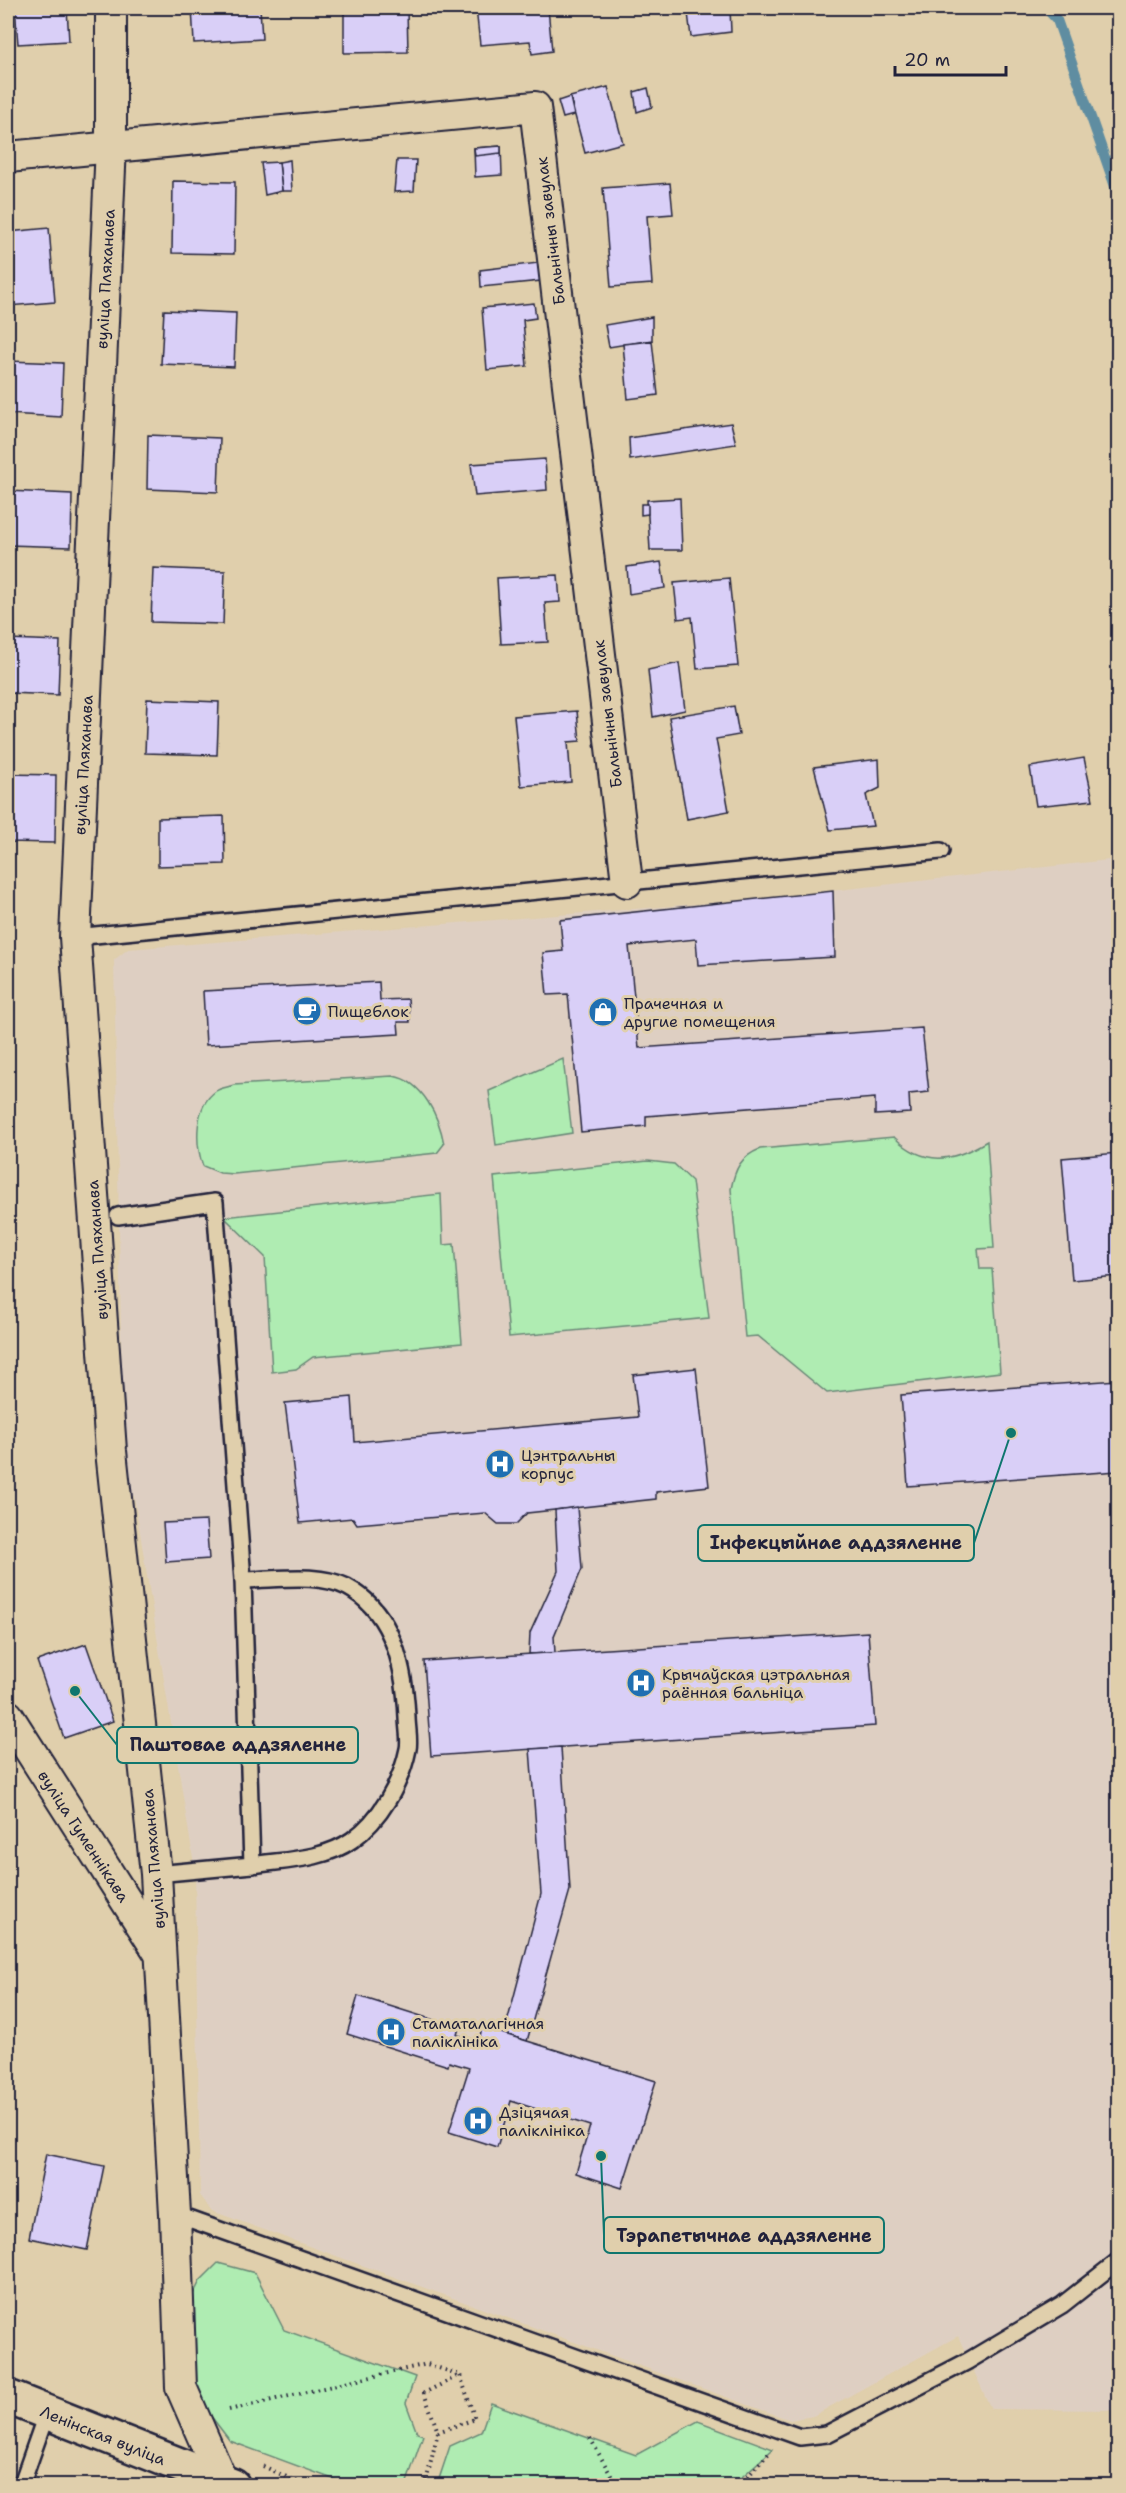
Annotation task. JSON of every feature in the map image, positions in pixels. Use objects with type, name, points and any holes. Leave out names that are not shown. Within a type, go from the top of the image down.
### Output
[{"type":"main road","name":"Ленінская вуліца","points":[[8,2397],[227,2483]]},
{"type":"street","name":"вуліца Пляханава","points":[[111,8],[111,146],[75,937],[111,1451],[156,1874],[175,2214],[181,2387],[207,2448],[227,2483]]},
{"type":"street","name":"Бальнічны завулак","points":[[8,157],[535,107],[627,882]]},
{"type":"street","name":"вуліца Гуменнікава","points":[[8,1716],[161,1957]]},
{"type":"lane","points":[[75,937],[941,852]]},
{"type":"lane","points":[[118,1216],[215,1202],[243,1580],[252,1865]]},
{"type":"lane","points":[[156,1874],[252,1865],[324,1854],[351,1841],[378,1817],[391,1794],[408,1748],[405,1687],[398,1657],[393,1637],[373,1608],[347,1587],[319,1579],[243,1580]]},
{"type":"lane","points":[[175,2214],[800,2437],[827,2434],[968,2361],[1062,2305],[1119,2261]]},
{"type":"lane","points":[[21,2486],[47,2412]]},
{"type":"path","points":[[207,2448],[224,2411],[427,2364],[460,2375]]},
{"type":"path","points":[[438,2432],[475,2419],[460,2375]]},
{"type":"path","points":[[425,2486],[438,2432],[424,2393],[460,2375]]},
{"type":"path","points":[[739,2486],[787,2433]]},
{"type":"path","points":[[590,2438],[617,2486]]},
{"type":"path","points":[[262,2465],[306,2486]]},
{"type":"shaded area","name":"Крычаўская цэтральная раённая бальніца","points":[[1118,859],[1118,2410],[991,2409],[958,2336],[813,2416],[790,2420],[212,2211],[200,2195],[195,1870],[134,1496],[124,1496],[114,960],[128,949],[748,900]]},
{"type":"green space","points":[[563,1059],[572,1133],[496,1145],[489,1091]]},
{"type":"green space","points":[[393,1076],[413,1085],[434,1112],[444,1144],[437,1153],[234,1174],[220,1173],[203,1166],[200,1157],[198,1126],[204,1106],[218,1090],[234,1085]]},
{"type":"green space","points":[[894,1137],[905,1147],[917,1153],[939,1158],[962,1153],[987,1141],[994,1248],[978,1249],[980,1269],[992,1269],[1000,1372],[827,1393],[758,1336],[745,1337],[731,1189],[739,1164],[760,1149]]},
{"type":"green space","points":[[648,1161],[674,1164],[692,1181],[709,1318],[509,1337],[494,1177]]},
{"type":"green space","points":[[441,1194],[443,1245],[454,1244],[462,1343],[313,1357],[296,1369],[272,1372],[265,1257],[224,1217]]},
{"type":"green space","points":[[218,2263],[255,2273],[284,2330],[415,2377],[406,2403],[417,2433],[423,2435],[406,2485],[349,2485],[230,2441],[197,2398],[193,2295],[200,2281]]},
{"type":"green space","points":[[491,2403],[636,2455],[698,2421],[773,2449],[733,2485],[437,2485],[450,2446],[481,2432]]},
{"type":"building","points":[[15,8],[67,8],[69,41],[18,44]]},
{"type":"building","points":[[192,8],[260,8],[262,39],[194,43]]},
{"type":"building","points":[[344,8],[407,8],[408,52],[344,53]]},
{"type":"building","points":[[476,8],[548,8],[552,51],[532,54],[530,41],[480,45]]},
{"type":"building","points":[[677,8],[730,8],[731,32],[691,37],[688,13],[678,14]]},
{"type":"building","points":[[608,87],[623,143],[585,153],[570,97]]},
{"type":"building","points":[[648,88],[652,107],[637,112],[634,92]]},
{"type":"building","points":[[570,97],[574,115],[563,118],[558,101]]},
{"type":"building","points":[[501,146],[502,175],[475,177],[474,148]]},
{"type":"building","points":[[501,146],[501,153],[475,156],[474,148]]},
{"type":"building","points":[[290,160],[292,191],[282,191],[279,162]]},
{"type":"building","points":[[397,160],[416,160],[414,191],[394,192]]},
{"type":"building","points":[[279,162],[282,191],[265,195],[261,163]]},
{"type":"building","points":[[173,181],[235,182],[234,254],[172,253]]},
{"type":"building","points":[[670,183],[673,214],[647,216],[652,284],[611,287],[603,188]]},
{"type":"building","points":[[49,228],[55,302],[8,306],[8,232]]},
{"type":"building","points":[[538,263],[541,281],[481,287],[480,270]]},
{"type":"building","points":[[534,303],[536,318],[523,320],[527,366],[487,370],[482,308]]},
{"type":"building","points":[[164,310],[236,313],[234,367],[161,364]]},
{"type":"building","points":[[652,317],[652,340],[609,347],[605,325]]},
{"type":"building","points":[[652,341],[658,395],[628,399],[623,344]]},
{"type":"building","points":[[8,361],[63,363],[61,417],[8,414]]},
{"type":"building","points":[[731,423],[736,444],[630,460],[629,438]]},
{"type":"building","points":[[148,435],[220,438],[218,492],[147,489]]},
{"type":"building","points":[[545,459],[547,490],[475,496],[471,464]]},
{"type":"building","points":[[8,491],[72,494],[71,547],[8,545]]},
{"type":"building","points":[[680,498],[682,550],[650,550],[647,500]]},
{"type":"building","points":[[641,504],[648,504],[648,514],[641,515]]},
{"type":"building","points":[[661,562],[665,588],[629,594],[627,567]]},
{"type":"building","points":[[153,568],[225,571],[223,624],[151,622]]},
{"type":"building","points":[[558,575],[560,602],[545,603],[548,642],[501,644],[497,578]]},
{"type":"building","points":[[729,578],[738,666],[697,669],[692,617],[678,619],[674,583]]},
{"type":"building","points":[[8,639],[60,641],[58,695],[8,693]]},
{"type":"building","points":[[679,663],[685,710],[653,717],[648,670]]},
{"type":"building","points":[[147,699],[219,702],[217,755],[145,753]]},
{"type":"building","points":[[734,706],[739,735],[716,739],[729,811],[687,819],[669,717]]},
{"type":"building","points":[[577,711],[580,741],[568,742],[571,782],[521,786],[514,716]]},
{"type":"building","points":[[1084,758],[1093,800],[1036,806],[1030,767]]},
{"type":"building","points":[[879,759],[880,788],[866,795],[873,826],[830,830],[814,767]]},
{"type":"building","points":[[8,774],[56,775],[55,843],[8,842]]},
{"type":"building","points":[[224,816],[225,864],[158,866],[158,818]]},
{"type":"building","name":"Прачечная и другие помещения","points":[[833,891],[835,957],[698,965],[696,939],[629,946],[639,1048],[922,1028],[929,1092],[909,1094],[910,1113],[875,1115],[875,1098],[646,1116],[646,1126],[581,1132],[568,994],[547,995],[543,953],[563,951],[560,920]]},
{"type":"building","name":"Пищеблок","points":[[379,982],[380,1000],[408,999],[410,1022],[398,1022],[399,1034],[206,1045],[203,991]]},
{"type":"building","points":[[1118,1153],[1118,1276],[1072,1280],[1062,1158]]},
{"type":"building","name":"Цэнтральны корпус","points":[[696,1368],[709,1486],[656,1492],[656,1499],[527,1513],[516,1524],[498,1524],[485,1513],[357,1524],[353,1518],[300,1523],[285,1403],[352,1397],[355,1442],[638,1417],[633,1375]]},
{"type":"building","points":[[1118,1380],[1118,1471],[908,1486],[901,1395]]},
{"type":"building","points":[[577,1507],[582,1569],[554,1636],[555,1653],[529,1654],[530,1633],[558,1571],[555,1510]]},
{"type":"building","points":[[206,1521],[209,1559],[166,1562],[163,1523]]},
{"type":"building","points":[[868,1632],[875,1726],[431,1756],[424,1661]]},
{"type":"building","points":[[86,1644],[113,1721],[64,1738],[37,1661]]},
{"type":"building","points":[[561,1747],[570,1890],[527,2041],[504,2034],[541,1894],[530,1749]]},
{"type":"building","points":[[358,1996],[459,2028],[457,2035],[479,2041],[482,2027],[656,2081],[622,2188],[576,2173],[590,2126],[511,2101],[497,2147],[449,2132],[469,2068],[449,2062],[448,2066],[347,2034]]},
{"type":"building","points":[[46,2154],[104,2166],[87,2250],[29,2238]]},
{"type":"waterway","points":[[1046,8],[1057,20],[1118,195]]},
{"type":"place","name":"Пищеблок","points":[[307,1011]]},
{"type":"place","name":"Прачечная и другие помещения","points":[[603,1012]]},
{"type":"place","name":"Інфекцыйнае аддзяленне","points":[[1011,1433]]},
{"type":"place","name":"Цэнтральны корпус","points":[[500,1464]]},
{"type":"place","name":"Крычаўская цэтральная раённая бальніца","points":[[641,1683]]},
{"type":"place","name":"Паштовае аддзяленне","points":[[75,1691]]},
{"type":"place","name":"Стаматалагічная паліклініка","points":[[391,2032]]},
{"type":"place","name":"Дзіцячая паліклініка","points":[[478,2121]]},
{"type":"place","name":"Тэрапетычнае аддзяленне","points":[[601,2156]]}]
